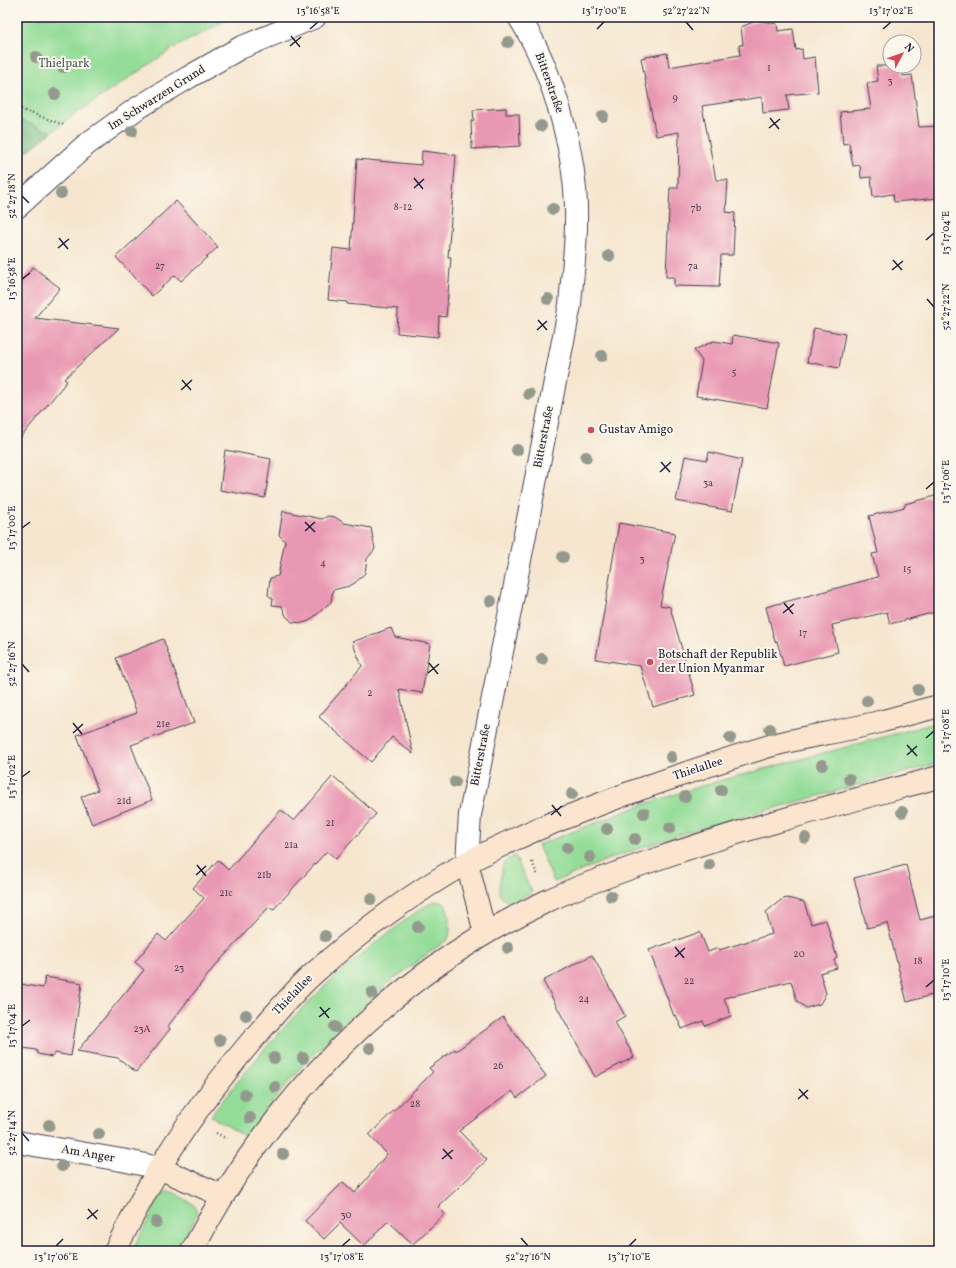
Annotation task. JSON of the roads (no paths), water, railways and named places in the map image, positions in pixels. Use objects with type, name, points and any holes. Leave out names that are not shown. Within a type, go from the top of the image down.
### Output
[{"type":"main road","name":"Thielallee","points":[[115,1251],[159,1168],[219,1080],[280,1008],[312,975],[361,934],[414,896],[467,863],[542,827],[677,776],[773,745],[881,722],[939,706]]},
{"type":"main road","points":[[192,1251],[223,1196],[260,1141],[322,1066],[364,1025],[419,978],[452,954],[485,933],[548,900],[609,875],[683,850],[808,812],[939,777]]},
{"type":"main road","points":[[467,863],[485,933]]},
{"type":"main road","points":[[159,1168],[223,1196]]},
{"type":"street","name":"Im Schwarzen Grund","points":[[17,207],[87,144],[136,109],[240,48],[315,17]]},
{"type":"street","name":"Bitterstraße","points":[[467,863],[470,815],[570,305],[576,222],[573,170],[558,104],[531,36],[519,17]]},
{"type":"street","name":"Am Anger","points":[[17,1142],[127,1160],[159,1168]]},
{"type":"place","name":"Gustav Amigo","points":[[591,430]]},
{"type":"place","name":"Botschaft der Republik der Union Myanmar","points":[[650,662]]},
{"type":"park label","name":"Thielpark","points":[[64,64]]}]
